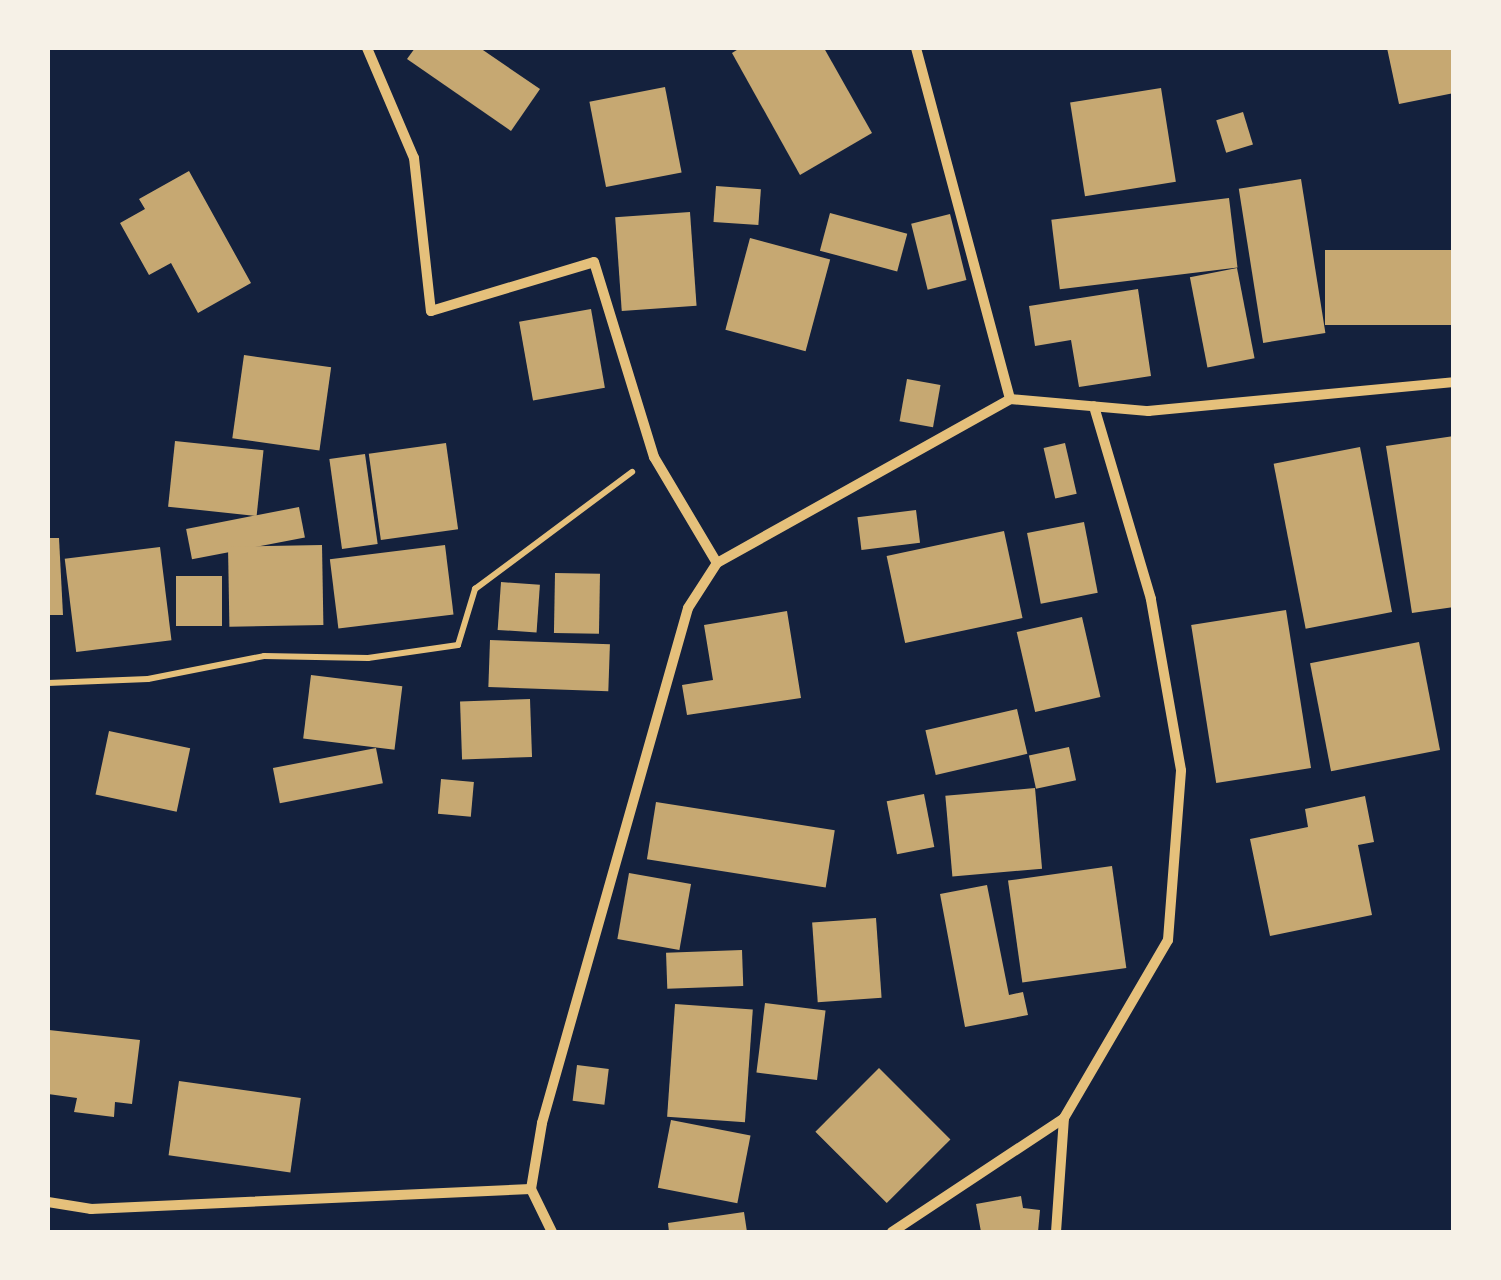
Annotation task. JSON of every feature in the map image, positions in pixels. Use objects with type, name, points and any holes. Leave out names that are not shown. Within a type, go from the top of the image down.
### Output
[{"type":"street","points":[[368,48],[414,158],[431,311],[594,262],[654,457],[717,563]]},
{"type":"street","points":[[916,48],[1010,399]]},
{"type":"street","points":[[552,1232],[531,1189],[586,956],[688,608],[717,563],[1010,399],[1148,411],[1454,382]]},
{"type":"street","points":[[892,1232],[1064,1118],[1168,940],[1181,770],[1151,599],[1094,406]]},
{"type":"street","points":[[1056,1232],[1064,1118]]},
{"type":"street","points":[[48,1202],[90,1210],[531,1189]]},
{"type":"path","points":[[48,683],[148,679],[264,656],[368,658],[458,646],[475,589],[654,457]]},
{"type":"building","points":[[415,48],[480,48],[540,89],[511,131],[407,59]]},
{"type":"building","points":[[740,48],[824,48],[872,133],[800,175],[732,53]]},
{"type":"building","points":[[1387,48],[1454,48],[1454,93],[1399,104]]},
{"type":"building","points":[[665,87],[682,172],[606,187],[589,102]]},
{"type":"building","points":[[1161,88],[1176,182],[1085,196],[1070,102]]},
{"type":"building","points":[[1243,112],[1253,145],[1226,153],[1216,120]]},
{"type":"building","points":[[189,171],[251,283],[198,313],[171,263],[149,275],[120,223],[145,209],[139,199]]},
{"type":"building","points":[[1301,179],[1325,333],[1263,343],[1239,189]]},
{"type":"building","points":[[716,186],[761,189],[758,225],[713,222]]},
{"type":"building","points":[[1229,198],[1238,267],[1060,289],[1051,220]]},
{"type":"building","points":[[690,212],[697,306],[622,311],[615,217]]},
{"type":"building","points":[[830,213],[907,234],[897,271],[820,251]]},
{"type":"building","points":[[950,214],[966,280],[928,290],[911,224]]},
{"type":"building","points":[[750,238],[830,259],[806,351],[725,330]]},
{"type":"building","points":[[1325,250],[1454,250],[1454,325],[1325,325]]},
{"type":"building","points":[[1237,268],[1255,358],[1207,367],[1190,277]]},
{"type":"building","points":[[1138,289],[1151,376],[1079,387],[1071,340],[1035,346],[1029,306]]},
{"type":"building","points":[[591,309],[605,388],[533,400],[519,322]]},
{"type":"building","points":[[244,355],[331,367],[319,450],[232,438]]},
{"type":"building","points":[[907,379],[940,385],[933,427],[900,421]]},
{"type":"building","points":[[1454,436],[1454,607],[1412,613],[1386,446]]},
{"type":"building","points":[[175,441],[264,450],[257,516],[168,507]]},
{"type":"building","points":[[446,443],[458,529],[381,540],[369,454]]},
{"type":"building","points":[[1065,443],[1077,494],[1055,499],[1044,448]]},
{"type":"building","points":[[1360,447],[1392,612],[1306,629],[1274,464]]},
{"type":"building","points":[[365,454],[378,544],[342,549],[329,459]]},
{"type":"building","points":[[299,507],[305,537],[192,559],[186,529]]},
{"type":"building","points":[[916,510],[920,543],[861,550],[857,517]]},
{"type":"building","points":[[1084,522],[1098,593],[1041,604],[1027,533]]},
{"type":"building","points":[[1004,531],[1023,618],[905,643],[887,556]]},
{"type":"building","points":[[48,538],[59,538],[63,615],[48,615]]},
{"type":"building","points":[[322,545],[323,625],[229,627],[228,547]]},
{"type":"building","points":[[445,545],[454,614],[338,629],[330,559]]},
{"type":"building","points":[[160,547],[171,640],[76,652],[65,559]]},
{"type":"building","points":[[555,573],[600,574],[599,634],[554,633]]},
{"type":"building","points":[[176,576],[222,576],[222,626],[176,626]]},
{"type":"building","points":[[501,582],[540,585],[537,633],[498,630]]},
{"type":"building","points":[[1286,610],[1311,768],[1216,783],[1191,625]]},
{"type":"building","points":[[787,611],[801,698],[687,715],[682,685],[713,680],[704,625]]},
{"type":"building","points":[[1082,617],[1100,697],[1035,712],[1017,632]]},
{"type":"building","points":[[490,640],[610,644],[608,691],[488,687]]},
{"type":"building","points":[[1419,642],[1440,750],[1331,771],[1310,663]]},
{"type":"building","points":[[311,675],[402,686],[395,750],[303,739]]},
{"type":"building","points":[[530,699],[532,757],[462,759],[460,701]]},
{"type":"building","points":[[1017,709],[1027,754],[936,775],[925,730]]},
{"type":"building","points":[[109,731],[190,748],[177,812],[95,795]]},
{"type":"building","points":[[1069,747],[1076,780],[1036,789],[1029,756]]},
{"type":"building","points":[[376,748],[383,783],[280,803],[273,768]]},
{"type":"building","points":[[441,779],[474,782],[471,817],[438,814]]},
{"type":"building","points":[[1035,788],[1042,869],[952,877],[945,796]]},
{"type":"building","points":[[924,794],[934,847],[897,854],[887,801]]},
{"type":"building","points":[[1365,796],[1374,842],[1358,845],[1372,915],[1270,936],[1250,839],[1308,827],[1305,809]]},
{"type":"building","points":[[656,802],[835,830],[826,888],[647,859]]},
{"type":"building","points":[[1112,866],[1126,968],[1022,983],[1008,881]]},
{"type":"building","points":[[629,873],[691,884],[679,950],[617,939]]},
{"type":"building","points":[[987,885],[1009,995],[1023,992],[1028,1015],[965,1027],[940,894]]},
{"type":"building","points":[[876,918],[882,998],[818,1002],[812,922]]},
{"type":"building","points":[[742,950],[743,986],[667,989],[666,953]]},
{"type":"building","points":[[765,1003],[826,1010],[817,1080],[756,1072]]},
{"type":"building","points":[[675,1004],[753,1009],[745,1122],[667,1117]]},
{"type":"building","points":[[49,1030],[140,1040],[132,1104],[115,1102],[114,1117],[74,1112],[77,1098],[48,1094]]},
{"type":"building","points":[[577,1065],[609,1069],[604,1105],[573,1101]]},
{"type":"building","points":[[879,1068],[950,1139],[887,1203],[815,1132]]},
{"type":"building","points":[[179,1081],[301,1098],[290,1172],[169,1155]]},
{"type":"building","points":[[671,1120],[751,1135],[737,1203],[658,1188]]},
{"type":"building","points":[[1021,1196],[1023,1208],[1040,1210],[1038,1232],[981,1232],[976,1204]]},
{"type":"building","points":[[744,1212],[747,1232],[669,1232],[668,1223]]}]
